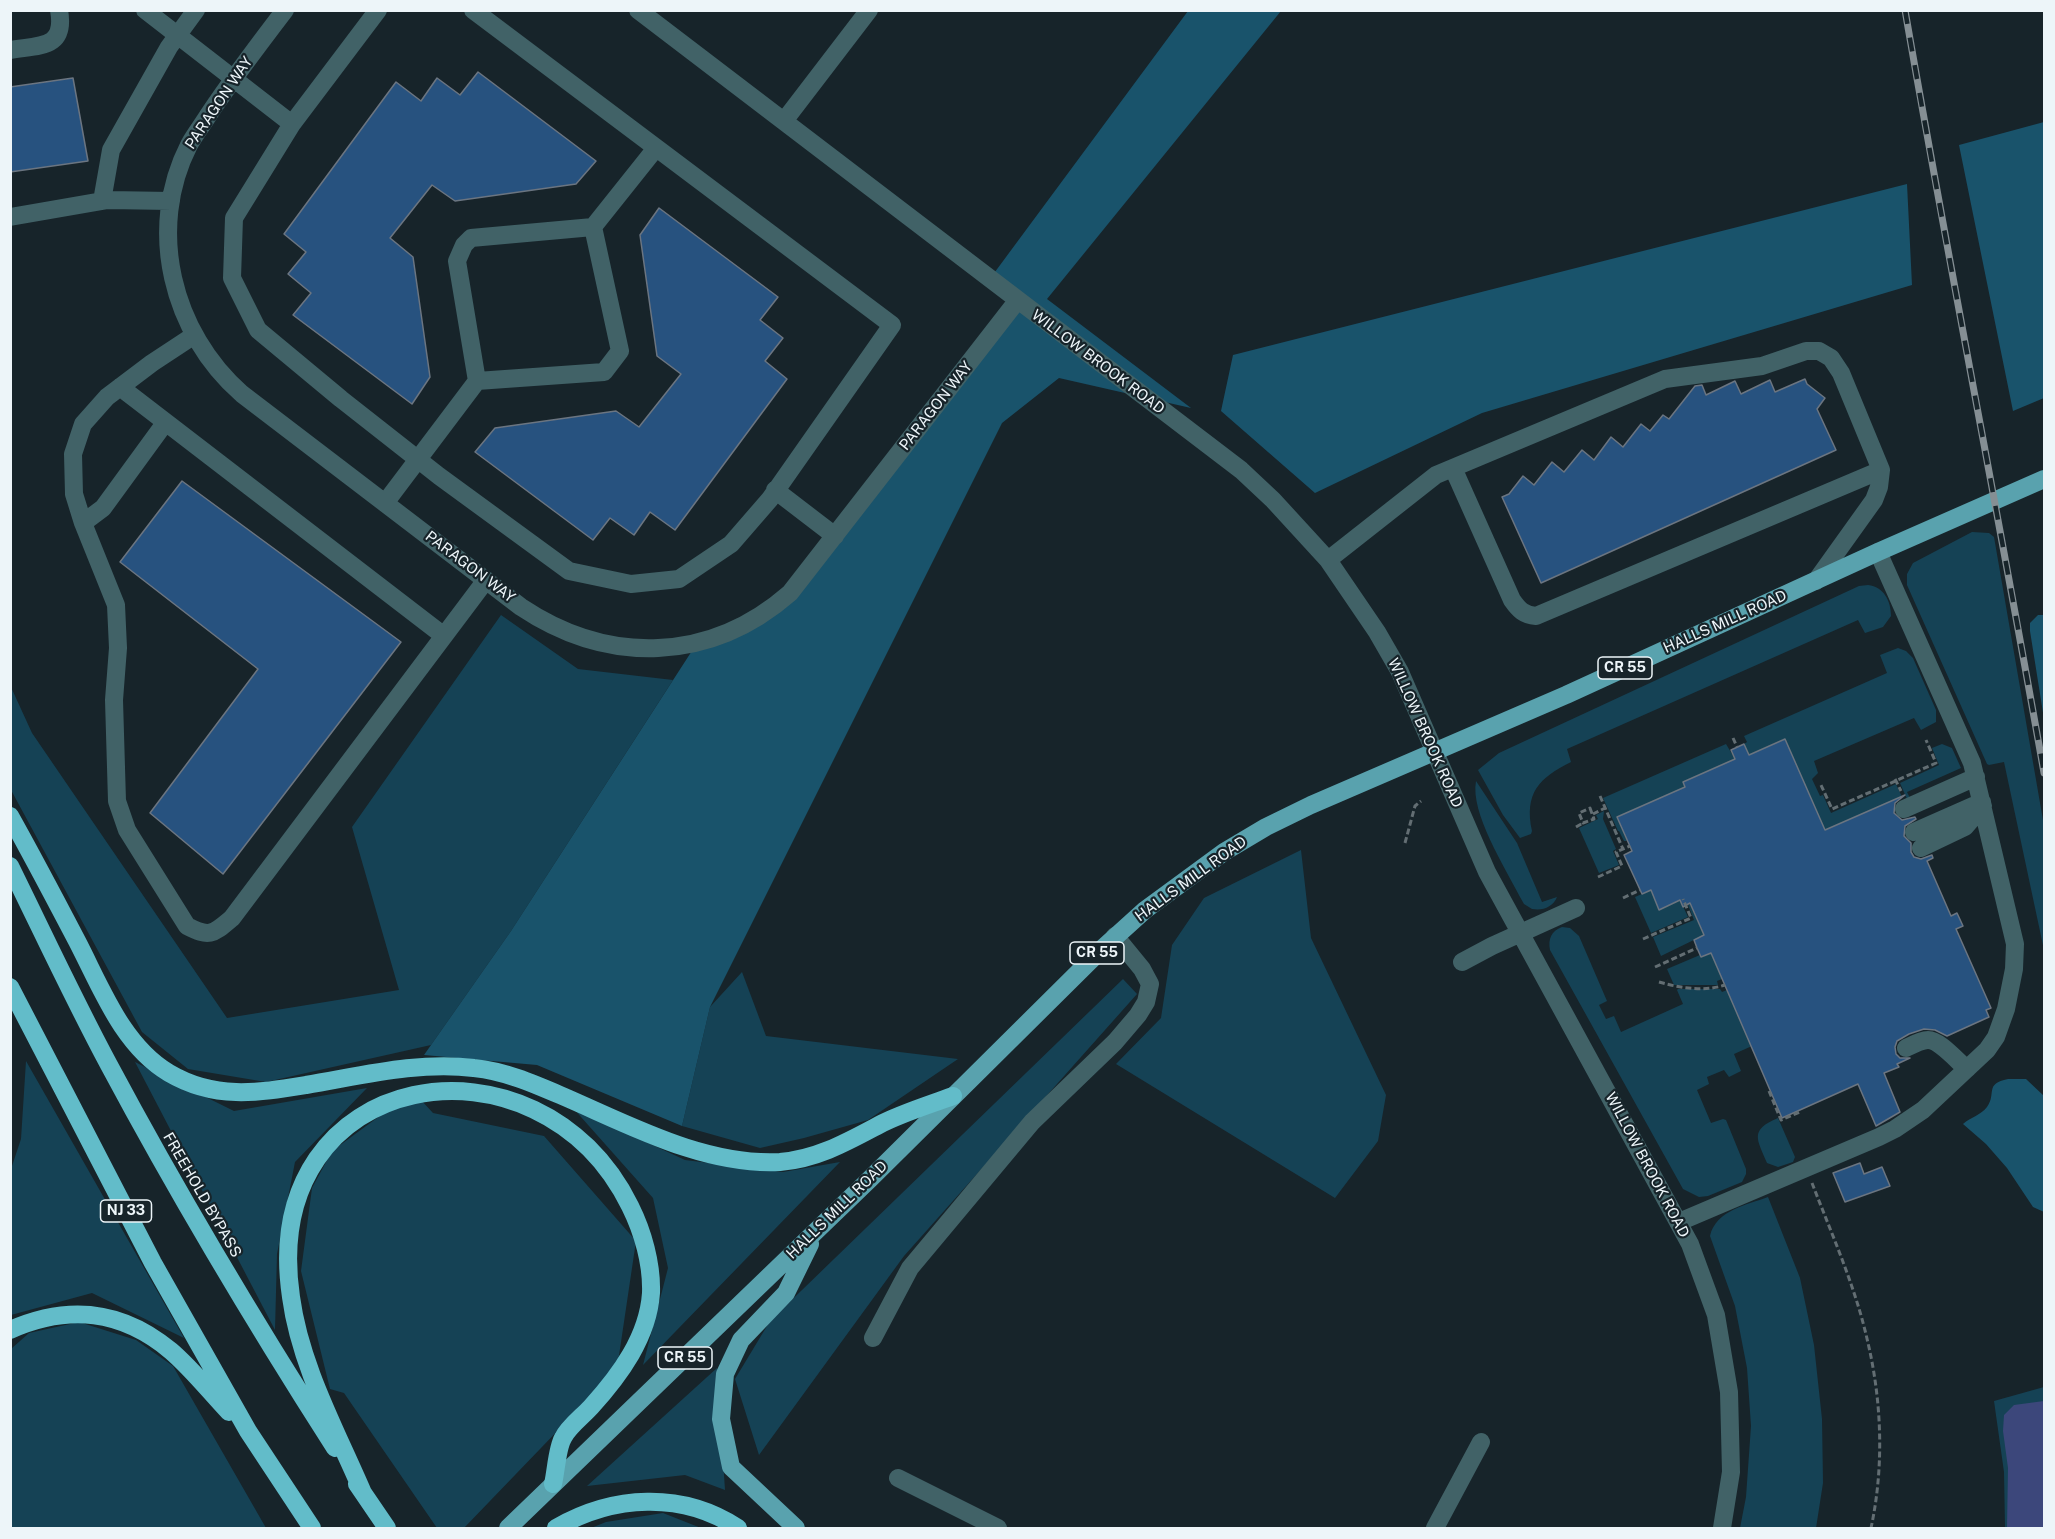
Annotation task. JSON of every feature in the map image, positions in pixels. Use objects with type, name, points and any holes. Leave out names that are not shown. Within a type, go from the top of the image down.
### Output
[{"type":"highway","points":[[10,816],[114,1011],[136,1046],[169,1073],[192,1084],[213,1090],[256,1093],[418,1067],[447,1065],[475,1068],[500,1072],[526,1081],[696,1150],[737,1159],[780,1162],[805,1158],[841,1146],[881,1124],[953,1096]]},
{"type":"highway","name":"FREEHOLD BYPASS","points":[[10,866],[93,1034],[187,1208],[273,1353],[387,1528]]},
{"type":"highway","name":"NJ 33","points":[[10,987],[153,1263],[248,1431],[312,1528]]},
{"type":"highway","points":[[363,1493],[312,1374],[298,1331],[291,1297],[288,1263],[291,1215],[304,1179],[315,1160],[345,1127],[379,1105],[400,1097],[444,1091],[494,1096],[544,1115],[568,1131],[591,1151],[614,1178],[636,1219],[645,1246],[651,1292],[647,1318],[639,1339],[627,1362],[601,1396],[562,1438],[553,1484]]},
{"type":"highway","points":[[10,1330],[27,1322],[61,1314],[89,1314],[134,1326],[172,1352],[248,1431]]},
{"type":"highway","points":[[556,1528],[605,1507],[653,1501],[693,1507],[738,1528]]},
{"type":"main road","name":"HALLS MILL ROAD","points":[[508,1528],[816,1231],[1114,936],[1203,867],[1246,838],[1311,805],[2044,479]]},
{"type":"main road","points":[[795,1528],[732,1467],[721,1419],[725,1374],[741,1340],[786,1293],[816,1231]]},
{"type":"street","points":[[10,50],[48,44],[55,39],[61,24],[59,10]]},
{"type":"street","points":[[145,10],[292,124]]},
{"type":"street","points":[[102,201],[111,150],[178,35],[196,10]]},
{"type":"street","name":"PARAGON WAY","points":[[285,10],[233,78],[190,143],[177,176],[168,227],[172,279],[177,298],[193,336],[208,360],[242,394],[486,580],[539,618],[564,631],[588,640],[631,648],[681,646],[724,634],[763,614],[790,593],[1017,301]]},
{"type":"street","points":[[378,10],[292,124],[234,218],[232,278],[258,330],[418,460],[569,571],[631,584],[680,579],[731,544],[775,490],[892,325],[473,10]]},
{"type":"street","name":"WILLOW BROOK ROAD","points":[[638,10],[1241,470],[1273,500],[1328,560],[1356,599],[1400,672],[1487,872],[1690,1244],[1716,1315],[1729,1392],[1731,1472],[1722,1528]]},
{"type":"street","points":[[784,121],[869,10]]},
{"type":"street","points":[[385,503],[477,381],[457,261],[464,245],[471,238],[593,226],[656,148]]},
{"type":"street","points":[[10,217],[102,201],[171,201]]},
{"type":"street","points":[[477,381],[604,372],[620,351],[593,226]]},
{"type":"street","points":[[193,336],[107,397],[83,424],[74,454],[74,494],[83,523],[116,605],[118,648],[114,700],[117,801],[127,830],[187,926],[202,934],[214,933],[232,918],[486,580]]},
{"type":"street","points":[[1328,560],[1436,475],[1665,379],[1762,366],[1806,351],[1819,351],[1831,358],[1841,373],[1881,471],[1879,487],[1874,500],[1816,581]]},
{"type":"street","points":[[120,387],[444,636]]},
{"type":"street","points":[[83,523],[103,508],[165,423]]},
{"type":"street","points":[[1453,468],[1512,600],[1528,616],[1536,616],[1881,471]]},
{"type":"street","points":[[775,490],[835,536]]},
{"type":"street","points":[[1678,1222],[1895,1129],[1923,1110],[1967,1070],[1987,1050],[2000,1030],[2015,960],[2014,936],[1972,763],[1878,552]]},
{"type":"street","points":[[1979,793],[1912,827],[1979,793]]},
{"type":"street","points":[[1462,962],[1576,908]]},
{"type":"street","points":[[873,1338],[910,1268],[1032,1122],[1109,1048],[1138,1015],[1146,1002],[1150,984],[1142,969],[1114,936]]},
{"type":"street","points":[[1905,1048],[1932,1040],[1967,1070]]},
{"type":"street","points":[[1435,1528],[1481,1443]]},
{"type":"street","points":[[898,1478],[998,1528]]},
{"type":"path","points":[[1733,738],[1737,747]]},
{"type":"path","points":[[1821,785],[1832,809],[1936,763],[1926,740]]},
{"type":"path","points":[[1600,796],[1623,849]]},
{"type":"path","points":[[1405,843],[1415,806],[1421,801]]},
{"type":"path","points":[[1576,826],[1594,819],[1590,808],[1579,813],[1583,823]]},
{"type":"path","points":[[1592,814],[1605,808]]},
{"type":"path","points":[[1598,877],[1622,866],[1616,852],[1630,846]]},
{"type":"path","points":[[1623,898],[1640,890]]},
{"type":"path","points":[[1643,939],[1691,918],[1683,899]]},
{"type":"path","points":[[1655,967],[1697,948]]},
{"type":"path","points":[[1659,982],[1677,987],[1702,988],[1725,985]]},
{"type":"path","points":[[1769,1091],[1781,1120],[1800,1112]]},
{"type":"path","points":[[1806,1167],[1850,1281],[1869,1343],[1877,1398],[1880,1455],[1875,1512],[1871,1528]]},
{"type":"shaded area","points":[[1188,11],[1281,11],[1047,299],[1191,408],[1059,378],[1002,423],[710,1007],[682,1126],[537,1065],[424,1055],[511,931],[697,643],[791,595],[1020,305],[989,280]]},
{"type":"shaded area","points":[[2044,122],[2044,398],[2013,411],[1959,145]]},
{"type":"shaded area","points":[[1907,184],[1912,285],[1482,413],[1315,493],[1221,411],[1233,355]]},
{"type":"shaded area","points":[[1972,532],[1989,533],[1994,537],[2044,826],[2044,950],[2004,762],[1987,764],[1907,585],[1907,574],[1913,563]]},
{"type":"shaded area","points":[[1868,585],[1882,592],[1890,605],[1891,616],[1883,627],[1865,633],[1858,620],[1567,749],[1571,762],[1542,781],[1532,797],[1531,834],[1520,838],[1503,815],[1478,770],[1499,753],[1859,586]]},
{"type":"shaded area","points":[[501,615],[578,669],[673,680],[511,931],[431,1045],[266,1082],[188,1069],[142,1032],[11,790],[10,685],[32,733],[227,1018],[399,990],[352,827]]},
{"type":"shaded area","points":[[2038,615],[2044,615],[2044,719],[2030,631],[2030,623]]},
{"type":"shaded area","points":[[1898,648],[1906,651],[1913,658],[1936,710],[1936,722],[1921,730],[1914,718],[1814,761],[1818,773],[1812,779],[1831,813],[1896,784],[1902,797],[1798,842],[1784,739],[1749,755],[1744,744],[1747,742],[1744,736],[1887,673],[1880,655]]},
{"type":"shaded area","points":[[1726,744],[1735,759],[1683,782],[1685,787],[1617,817],[1627,841],[1624,841],[1603,798]]},
{"type":"shaded area","points":[[1942,744],[1952,748],[1961,768],[1907,792],[1910,798],[1907,799],[1900,783],[1939,765],[1932,748]]},
{"type":"shaded area","points":[[1476,781],[1517,843],[1542,902],[1557,897],[1550,906],[1544,909],[1532,909],[1524,904],[1483,824],[1478,808]]},
{"type":"shaded area","points":[[1604,811],[1603,819],[1616,849],[1613,851],[1619,865],[1599,873],[1579,828],[1598,819],[1596,815]]},
{"type":"shaded area","points":[[1301,850],[1311,938],[1386,1095],[1378,1141],[1335,1198],[1116,1064],[1161,1018],[1172,945],[1204,898]]},
{"type":"shaded area","points":[[1651,890],[1659,909],[1680,900],[1688,917],[1651,933],[1635,897]]},
{"type":"shaded area","points":[[1690,904],[1704,935],[1661,956],[1653,937],[1694,920],[1688,905]]},
{"type":"shaded area","points":[[1562,927],[1570,928],[1579,936],[1607,1001],[1599,1005],[1606,1019],[1614,1016],[1621,1032],[1683,1004],[1678,989],[1720,989],[1722,992],[1727,990],[1752,1046],[1734,1054],[1741,1071],[1729,1077],[1724,1070],[1707,1077],[1709,1084],[1697,1090],[1711,1123],[1726,1120],[1746,1169],[1742,1182],[1708,1196],[1699,1197],[1683,1189],[1550,950],[1551,936]]},
{"type":"shaded area","points":[[1711,953],[1722,979],[1717,981],[1718,985],[1674,985],[1667,969],[1700,955],[1702,957]]},
{"type":"shaded area","points":[[742,972],[766,1036],[958,1059],[868,1120],[804,1138],[760,1148],[682,1126],[710,1007]]},
{"type":"shaded area","points":[[1123,979],[1137,994],[904,1256],[759,1455],[735,1379],[770,1321]]},
{"type":"shaded area","points":[[26,1061],[184,1338],[92,1293],[11,1315],[11,1169],[21,1139]]},
{"type":"shaded area","points":[[135,1062],[234,1111],[367,1088],[295,1162],[277,1254],[275,1330]]},
{"type":"shaded area","points":[[2008,1079],[2026,1079],[2044,1096],[2044,1212],[2033,1207],[2007,1168],[1986,1144],[1963,1124],[1987,1107],[1993,1086]]},
{"type":"shaded area","points":[[421,1100],[433,1113],[544,1136],[636,1241],[617,1369],[464,1528],[437,1528],[344,1393],[330,1389],[301,1271],[312,1188],[332,1151],[392,1107]]},
{"type":"shaded area","points":[[573,1108],[685,1160],[783,1172],[840,1162],[643,1365],[668,1268],[653,1198]]},
{"type":"shaded area","points":[[1778,1118],[1795,1157],[1793,1162],[1778,1167],[1767,1163],[1760,1148],[1758,1136],[1763,1127]]},
{"type":"shaded area","points":[[1768,1197],[1800,1278],[1814,1345],[1822,1419],[1823,1483],[1816,1528],[1740,1528],[1746,1497],[1751,1426],[1747,1368],[1735,1306],[1710,1236],[1713,1227],[1725,1214]]},
{"type":"shaded area","points":[[79,1322],[136,1340],[173,1366],[266,1528],[11,1528],[11,1349],[29,1333]]},
{"type":"shaded area","points":[[717,1368],[725,1490],[685,1475],[587,1486]]},
{"type":"shaded area","points":[[2044,1387],[2044,1528],[2005,1528],[2004,1472],[1994,1401]]},
{"type":"shaded area","points":[[2044,1401],[2044,1528],[2007,1528],[2008,1468],[2003,1431],[2004,1415],[2014,1405]]},
{"type":"shaded area","points":[[663,1513],[701,1528],[591,1528],[606,1522]]},
{"type":"building","points":[[478,72],[596,161],[576,184],[455,201],[432,185],[390,238],[413,257],[430,377],[412,404],[293,315],[311,293],[288,274],[306,252],[284,234],[396,82],[421,101],[437,78],[460,95]]},
{"type":"building","points":[[73,78],[88,161],[10,172],[10,87]]},
{"type":"building","points":[[659,208],[778,297],[760,320],[783,338],[765,361],[787,379],[675,530],[650,512],[634,535],[610,518],[593,540],[475,452],[495,428],[616,411],[639,427],[681,374],[657,356],[640,235]]},
{"type":"building","points":[[1805,379],[1807,384],[1825,398],[1817,409],[1836,450],[1541,583],[1502,497],[1509,494],[1523,476],[1534,485],[1552,462],[1564,472],[1582,450],[1594,460],[1611,437],[1623,447],[1641,424],[1650,431],[1663,415],[1669,419],[1695,386],[1702,385],[1706,395],[1735,381],[1741,394],[1770,380],[1775,392]]},
{"type":"building","points":[[182,481],[401,642],[223,874],[150,813],[258,669],[120,562]]},
{"type":"building","points":[[1785,739],[1825,830],[1905,795],[1895,803],[1894,813],[1902,820],[1915,817],[1916,819],[1905,826],[1904,836],[1911,843],[1911,852],[1914,857],[1921,859],[1932,855],[1933,858],[1927,861],[1951,916],[1957,913],[1963,926],[1956,929],[1991,1008],[1986,1010],[1989,1017],[1947,1036],[1935,1030],[1924,1029],[1897,1041],[1896,1054],[1900,1058],[1910,1058],[1897,1064],[1899,1067],[1884,1073],[1900,1112],[1876,1126],[1858,1084],[1782,1118],[1711,953],[1701,957],[1697,948],[1694,940],[1704,935],[1690,903],[1683,907],[1680,900],[1659,910],[1651,890],[1642,894],[1624,855],[1632,851],[1617,817],[1685,787],[1683,782],[1735,759],[1731,750],[1744,744],[1749,755]]},
{"type":"building","points":[[1860,1163],[1864,1174],[1882,1167],[1890,1186],[1845,1202],[1833,1173]]},
{"type":"railway","points":[[1905,10],[2044,773]]}]
